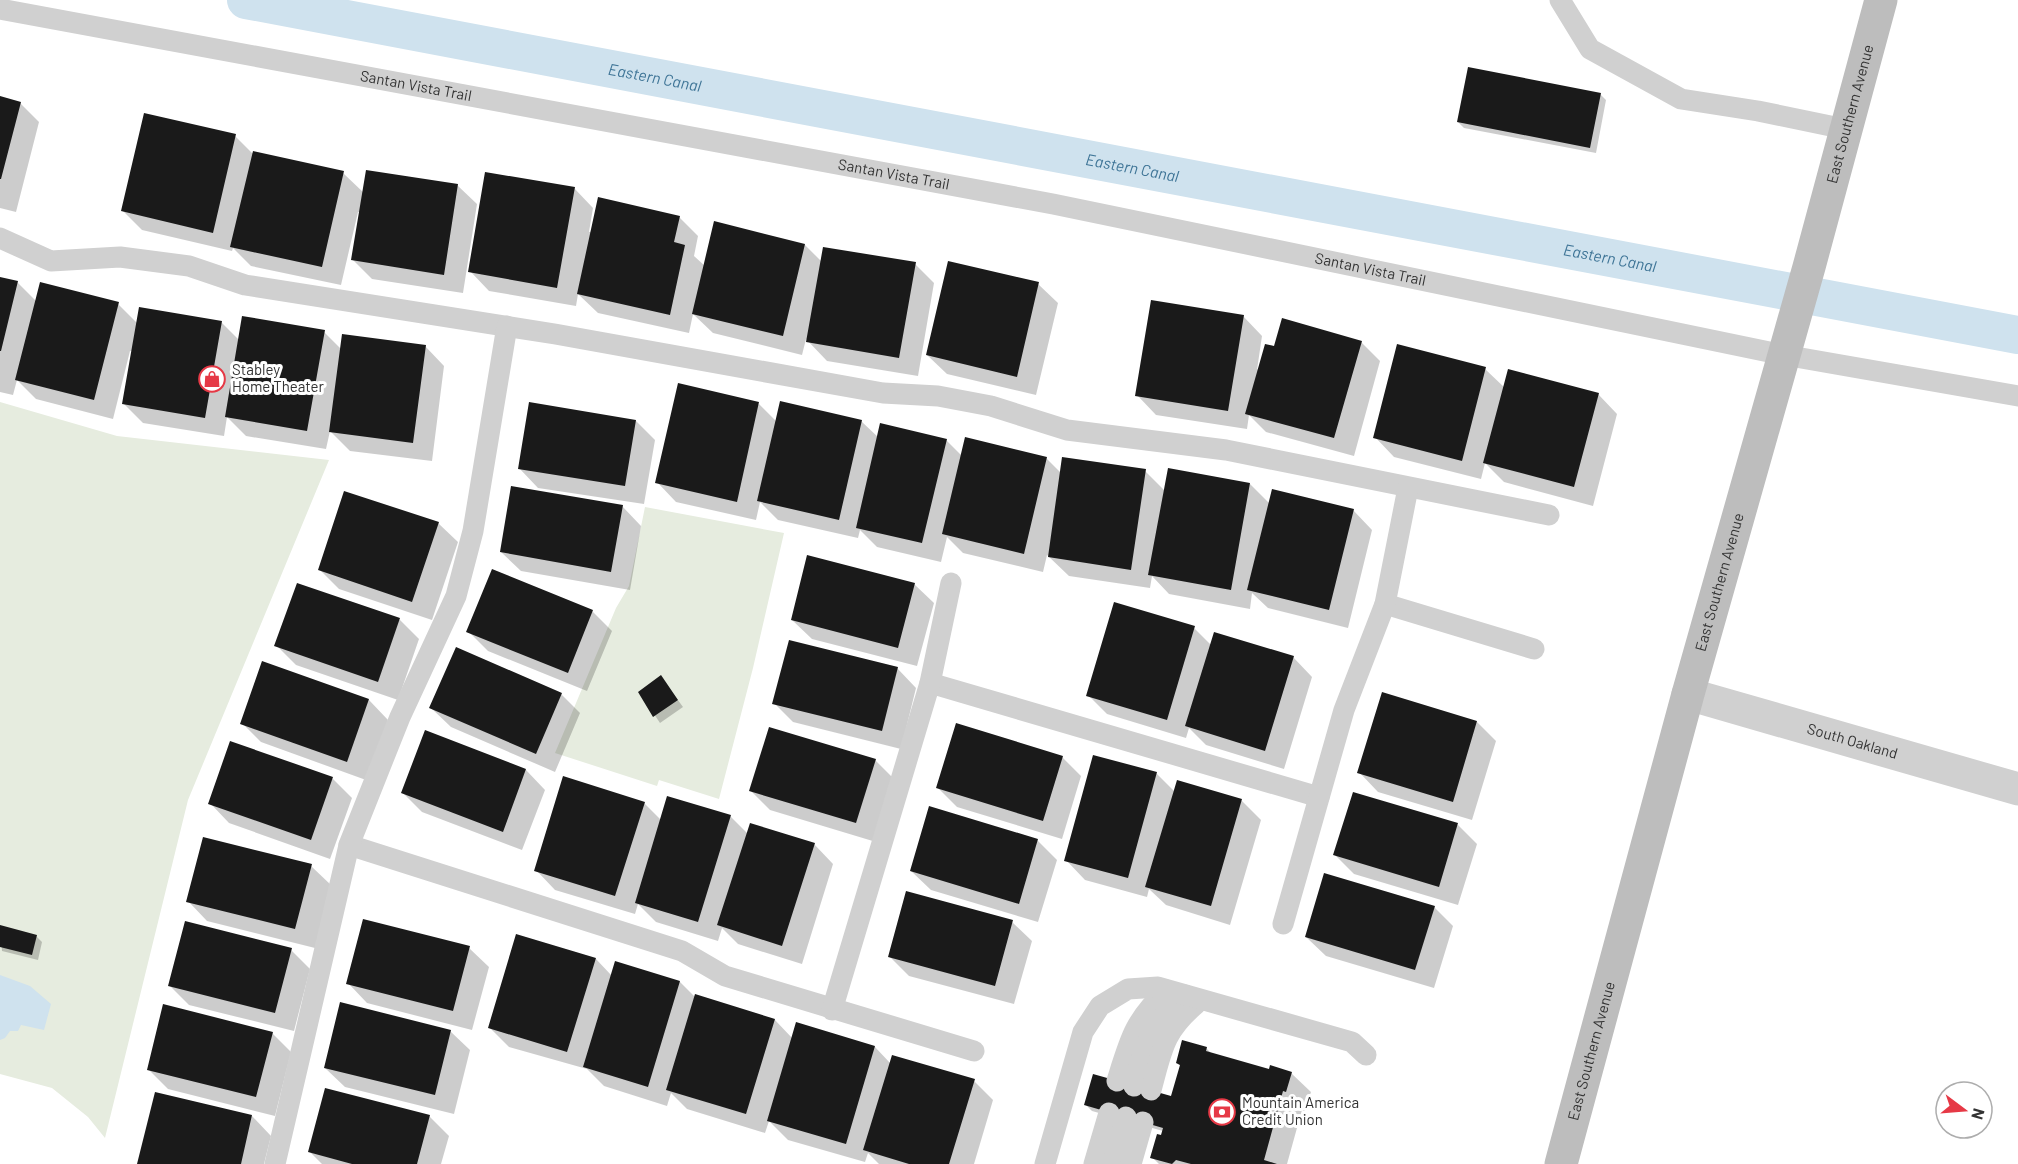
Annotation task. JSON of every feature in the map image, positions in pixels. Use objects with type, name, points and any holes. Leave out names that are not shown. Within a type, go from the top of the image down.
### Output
[{"type":"main road","name":"East Southern Avenue","points":[[1561,1164],[1688,694],[1809,267],[1881,0]]},
{"type":"street","name":"South Oakland","points":[[1688,694],[2018,789]]},
{"type":"lane","points":[[1560,0],[1590,49],[1681,99],[1758,111],[1845,129]]},
{"type":"lane","name":"Santan Vista Trail","points":[[0,9],[1053,204],[1787,344],[2018,396]]},
{"type":"lane","points":[[0,238],[51,261],[120,257],[189,266],[245,285],[507,326],[883,393],[949,398],[991,406],[1067,430],[1226,450],[1549,515]]},
{"type":"lane","points":[[275,1164],[349,845],[400,717],[456,596],[473,531],[507,326]]},
{"type":"lane","points":[[1283,924],[1344,710],[1385,604],[1408,488]]},
{"type":"lane","points":[[832,1010],[930,683],[951,583]]},
{"type":"lane","points":[[1385,604],[1534,649]]},
{"type":"lane","points":[[930,683],[1319,797]]},
{"type":"lane","points":[[349,845],[682,951],[725,976],[974,1051]]},
{"type":"lane","points":[[1045,1164],[1083,1032],[1100,1006],[1128,989],[1158,987],[1352,1042],[1366,1054]]},
{"type":"lane","points":[[1184,995],[1176,1022],[1134,1085],[1133,1029],[1146,1010],[1184,995]]},
{"type":"lane","points":[[1094,1164],[1126,1117]]},
{"type":"lane","points":[[1112,1164],[1126,1117]]},
{"type":"lane","points":[[1126,1117],[1131,1164]]},
{"type":"shaded area","points":[[0,402],[117,436],[329,460],[188,800],[105,1138],[88,1117],[52,1088],[0,1074]]},
{"type":"shaded area","points":[[645,507],[784,533],[753,668],[719,799],[659,780],[657,786],[555,753],[616,608],[629,586]]},
{"type":"water","points":[[0,975],[30,986],[51,1004],[44,1030],[21,1025],[18,1031],[10,1031],[5,1038],[0,1040]]},
{"type":"building","points":[[1468,67],[1601,93],[1590,148],[1457,122]]},
{"type":"building","points":[[0,96],[21,102],[1,179],[0,179]]},
{"type":"building","points":[[144,113],[236,134],[213,233],[121,211]]},
{"type":"building","points":[[253,151],[344,171],[322,267],[230,247]]},
{"type":"building","points":[[366,170],[458,184],[444,275],[351,260]]},
{"type":"building","points":[[485,172],[575,187],[557,288],[468,272]]},
{"type":"building","points":[[598,197],[680,216],[674,242],[685,245],[670,315],[577,294]]},
{"type":"building","points":[[714,221],[805,244],[783,336],[692,314]]},
{"type":"building","points":[[823,247],[916,262],[899,358],[806,342]]},
{"type":"building","points":[[948,261],[1039,282],[1017,377],[926,355]]},
{"type":"building","points":[[0,277],[18,281],[1,351],[0,351]]},
{"type":"building","points":[[40,282],[119,302],[94,400],[15,380]]},
{"type":"building","points":[[1151,300],[1244,315],[1228,411],[1135,396]]},
{"type":"building","points":[[139,307],[222,321],[205,418],[122,404]]},
{"type":"building","points":[[242,316],[325,330],[307,431],[225,417]]},
{"type":"building","points":[[1282,318],[1362,341],[1334,438],[1245,414],[1265,344],[1274,346]]},
{"type":"building","points":[[342,334],[426,345],[413,443],[329,432]]},
{"type":"building","points":[[1397,344],[1486,367],[1462,461],[1373,438]]},
{"type":"building","points":[[1508,369],[1599,393],[1574,487],[1483,463]]},
{"type":"building","points":[[678,383],[759,402],[737,502],[655,483]]},
{"type":"building","points":[[780,401],[862,420],[839,520],[757,501]]},
{"type":"building","points":[[529,402],[636,420],[625,486],[518,469]]},
{"type":"building","points":[[880,423],[947,439],[922,543],[856,528]]},
{"type":"building","points":[[965,437],[1047,457],[1024,554],[942,534]]},
{"type":"building","points":[[1062,457],[1146,469],[1131,570],[1048,557]]},
{"type":"building","points":[[1168,468],[1250,483],[1231,590],[1148,575]]},
{"type":"building","points":[[511,486],[623,505],[611,572],[500,552]]},
{"type":"building","points":[[1272,489],[1354,509],[1329,610],[1247,590]]},
{"type":"building","points":[[344,491],[439,522],[412,602],[318,570]]},
{"type":"building","points":[[807,555],[915,583],[898,648],[791,620]]},
{"type":"building","points":[[492,569],[593,610],[568,673],[466,632]]},
{"type":"building","points":[[297,583],[400,618],[378,682],[274,646]]},
{"type":"building","points":[[1114,602],[1195,626],[1167,720],[1086,696]]},
{"type":"building","points":[[1214,632],[1294,656],[1265,751],[1185,726]]},
{"type":"building","points":[[789,640],[898,667],[882,731],[772,704]]},
{"type":"building","points":[[456,647],[562,693],[536,754],[429,708]]},
{"type":"building","points":[[262,661],[369,699],[347,762],[240,724]]},
{"type":"building","points":[[661,675],[678,700],[653,717],[638,692]]},
{"type":"building","points":[[1382,692],[1477,721],[1453,802],[1357,773]]},
{"type":"building","points":[[956,723],[1063,756],[1043,821],[936,788]]},
{"type":"building","points":[[769,727],[876,759],[856,823],[749,791]]},
{"type":"building","points":[[425,730],[526,769],[503,832],[401,793]]},
{"type":"building","points":[[230,741],[333,777],[311,840],[208,804]]},
{"type":"building","points":[[1093,755],[1157,772],[1128,878],[1064,861]]},
{"type":"building","points":[[563,776],[645,802],[615,896],[534,871]]},
{"type":"building","points":[[1177,780],[1242,799],[1211,906],[1145,887]]},
{"type":"building","points":[[1353,792],[1458,823],[1439,887],[1333,855]]},
{"type":"building","points":[[667,796],[731,815],[698,922],[635,903]]},
{"type":"building","points":[[929,806],[1038,839],[1019,904],[910,871]]},
{"type":"building","points":[[750,823],[815,843],[782,946],[717,925]]},
{"type":"building","points":[[203,837],[312,864],[295,929],[186,902]]},
{"type":"building","points":[[1324,873],[1435,906],[1415,970],[1305,937]]},
{"type":"building","points":[[906,891],[1013,920],[995,986],[888,957]]},
{"type":"building","points":[[363,919],[470,946],[453,1011],[346,984]]},
{"type":"building","points":[[185,921],[292,948],[275,1013],[168,986]]},
{"type":"building","points":[[0,925],[37,935],[32,955],[0,947]]},
{"type":"building","points":[[516,934],[596,958],[567,1052],[488,1028]]},
{"type":"building","points":[[615,961],[680,981],[648,1087],[583,1067]]},
{"type":"building","points":[[695,994],[775,1019],[746,1114],[666,1090]]},
{"type":"building","points":[[340,1002],[451,1030],[435,1095],[324,1068]]},
{"type":"building","points":[[163,1004],[273,1032],[256,1097],[147,1070]]},
{"type":"building","points":[[796,1022],[875,1046],[846,1144],[767,1121]]},
{"type":"building","name":"Mountain America Credit Union","points":[[1182,1040],[1207,1047],[1206,1051],[1269,1069],[1270,1065],[1292,1072],[1286,1092],[1283,1091],[1264,1160],[1277,1164],[1191,1164],[1176,1160],[1172,1164],[1150,1158],[1157,1134],[1161,1135],[1163,1128],[1084,1105],[1093,1074],[1171,1096],[1180,1065],[1176,1063]]},
{"type":"building","points":[[892,1055],[975,1079],[949,1164],[909,1164],[863,1150]]},
{"type":"building","points":[[325,1088],[430,1115],[417,1164],[352,1164],[308,1152]]},
{"type":"building","points":[[155,1092],[252,1115],[241,1164],[137,1164]]},
{"type":"waterway","name":"Eastern Canal","points":[[246,0],[2018,335]]},
{"type":"place","name":"Stabley Home Theater","points":[[212,379]]},
{"type":"place","name":"Mountain America Credit Union","points":[[1222,1112]]}]
